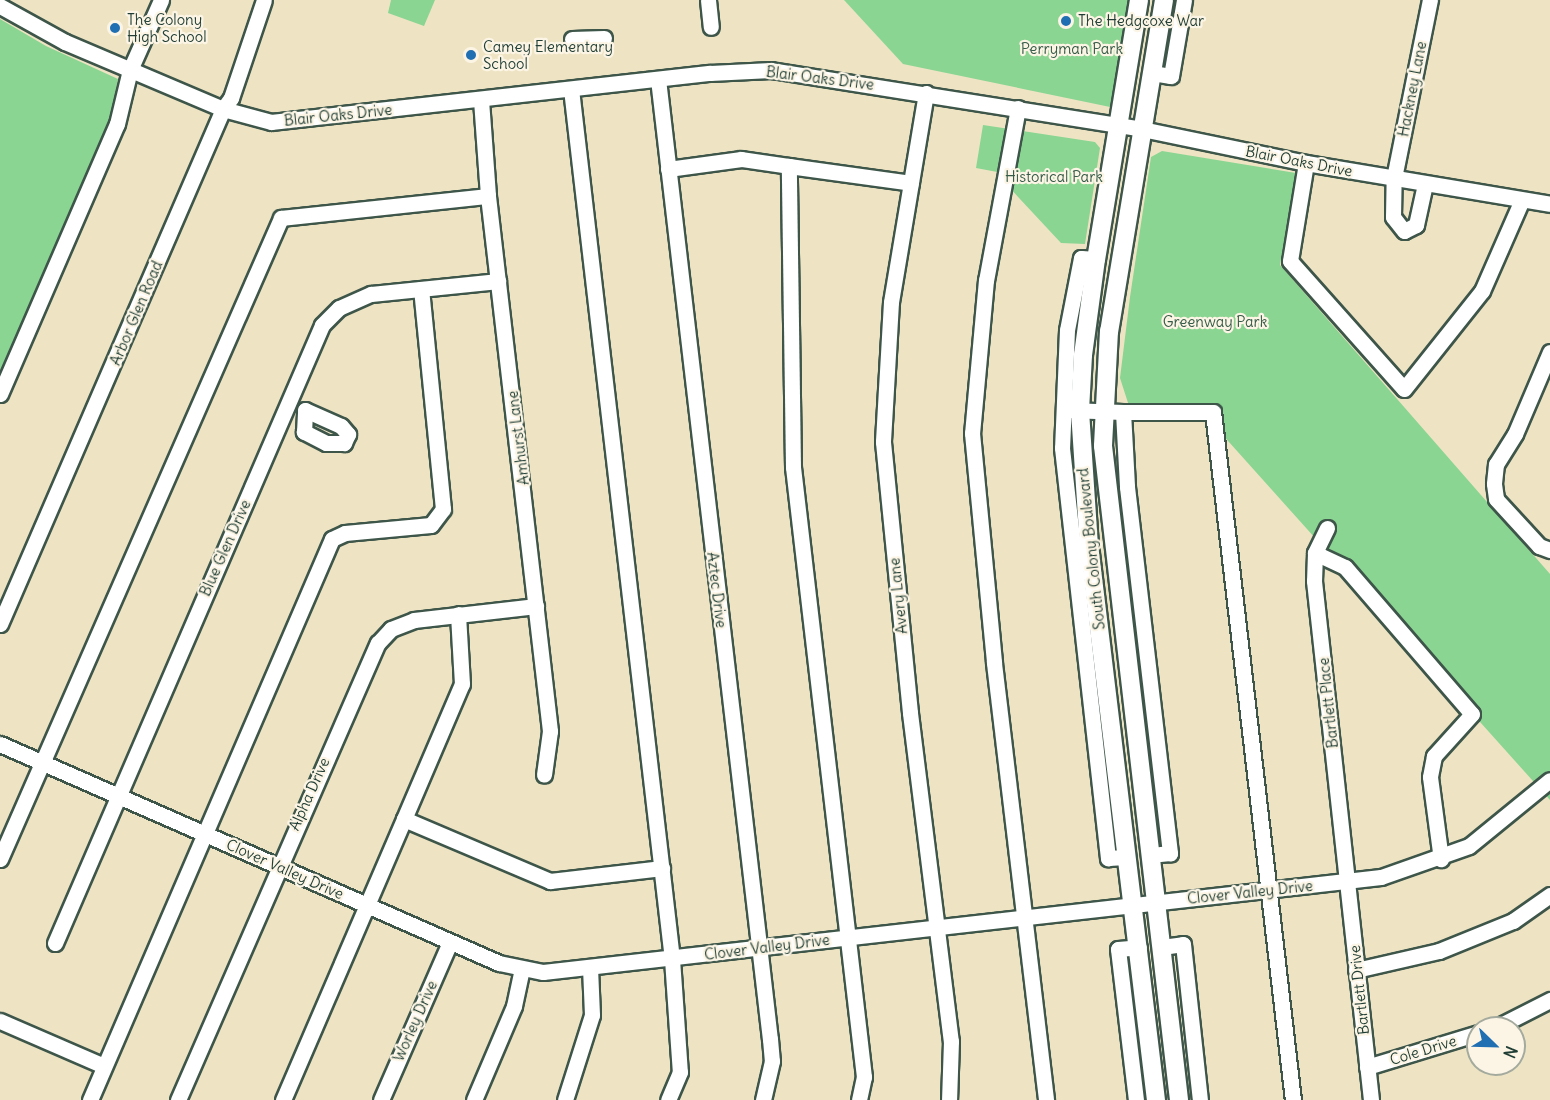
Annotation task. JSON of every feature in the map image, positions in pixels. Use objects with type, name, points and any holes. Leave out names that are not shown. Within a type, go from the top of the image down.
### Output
[{"type":"main road","name":"South Colony Boulevard","points":[[1139,0],[1071,410],[1126,857],[1134,905],[1156,1100]]},
{"type":"main road","name":"South Colony Boulevard","points":[[1164,0],[1109,332],[1104,412],[1108,496],[1179,1100]]},
{"type":"street","points":[[0,394],[117,124],[130,70],[161,0]]},
{"type":"street","name":"Arbor Glen Road","points":[[0,624],[223,109],[231,98],[264,0]]},
{"type":"street","points":[[708,0],[711,27]]},
{"type":"street","points":[[1152,74],[1171,76],[1184,0]]},
{"type":"street","name":"Hackney Lane","points":[[1425,184],[1416,225],[1404,231],[1393,217],[1395,178],[1430,0]]},
{"type":"street","name":"Blair Oaks Drive","points":[[0,6],[42,31],[130,70],[223,109],[258,119],[288,122],[658,79],[771,69],[1119,125],[1306,163],[1550,204]]},
{"type":"street","points":[[573,39],[604,38]]},
{"type":"street","name":"Aztec Drive","points":[[658,79],[772,1060],[763,1100]]},
{"type":"street","points":[[571,89],[672,959],[680,1072],[668,1100]]},
{"type":"street","name":"Avery Lane","points":[[926,93],[887,341],[884,442],[936,927],[951,1041],[949,1100]]},
{"type":"street","name":"Amhurst Lane","points":[[482,100],[488,196],[550,730],[544,775]]},
{"type":"street","points":[[1018,108],[985,290],[972,433],[994,663],[1027,917],[1046,1100]]},
{"type":"street","points":[[668,169],[741,159],[911,183]]},
{"type":"street","points":[[1306,163],[1290,261],[1404,389],[1482,291],[1522,200]]},
{"type":"street","points":[[789,165],[793,467],[864,1077],[859,1100]]},
{"type":"street","points":[[0,859],[280,218],[488,196]]},
{"type":"street","name":"Blue Glen Drive","points":[[55,943],[116,795],[314,339],[339,308],[371,294],[498,281]]},
{"type":"street","points":[[90,1100],[332,539],[345,533],[431,525],[442,509],[421,289]]},
{"type":"street","points":[[1550,352],[1515,434],[1496,464],[1496,499],[1539,546],[1550,550]]},
{"type":"street","points":[[287,403],[304,410]]},
{"type":"street","points":[[1071,410],[1213,412],[1271,889],[1293,1100]]},
{"type":"street","points":[[1123,412],[1127,487],[1170,853],[1152,855]]},
{"type":"street","name":"Bartlett Place","points":[[1327,528],[1315,553],[1314,581],[1347,881]]},
{"type":"street","points":[[1315,553],[1345,567],[1472,714],[1434,756],[1430,777],[1441,859]]},
{"type":"street","name":"Alpha Drive","points":[[178,1100],[278,866],[378,643],[391,629],[403,624],[458,614],[536,606]]},
{"type":"street","points":[[283,1100],[462,684],[458,614]]},
{"type":"street","name":"Clover Valley Drive","points":[[0,744],[450,942],[522,969],[543,972],[1382,877],[1441,859],[1491,832],[1550,780]]},
{"type":"street","points":[[404,819],[550,881],[662,868]]},
{"type":"street","name":"Bartlett Drive","points":[[1347,881],[1371,1100]]},
{"type":"street","points":[[1356,970],[1439,951],[1513,921],[1550,895]]},
{"type":"street","name":"Worley Drive","points":[[381,1100],[450,942]]},
{"type":"street","points":[[1162,947],[1183,944],[1200,1100]]},
{"type":"street","points":[[1136,1100],[1119,949],[1139,948]]},
{"type":"street","points":[[565,1100],[592,1015],[590,968]]},
{"type":"street","points":[[474,1100],[514,1006],[522,969]]},
{"type":"street","points":[[1519,1016],[1550,1000]]},
{"type":"street","points":[[0,1021],[104,1066]]},
{"type":"street","name":"Cole Drive","points":[[1367,1067],[1466,1037]]},
{"type":"green space","points":[[391,0],[435,0],[424,26],[388,13]]},
{"type":"green space","name":"Perryman Park","points":[[844,0],[1130,0],[1115,108],[903,64]]},
{"type":"green space","points":[[0,19],[46,46],[118,79],[109,127],[0,375]]},
{"type":"green space","name":"Historical Park","points":[[983,125],[1095,142],[1100,148],[1085,244],[1061,243],[1007,185],[1008,174],[976,168]]},
{"type":"green space","name":"Greenway Park","points":[[1162,151],[1296,173],[1280,265],[1550,574],[1550,800],[1220,432],[1217,409],[1129,406],[1120,378],[1130,297],[1151,157]]},
{"type":"place","name":"The Hedgcoxe War","points":[[1066,21]]},
{"type":"place","name":"The Colony High School","points":[[115,28]]},
{"type":"place","name":"Camey Elementary School","points":[[471,55]]}]
